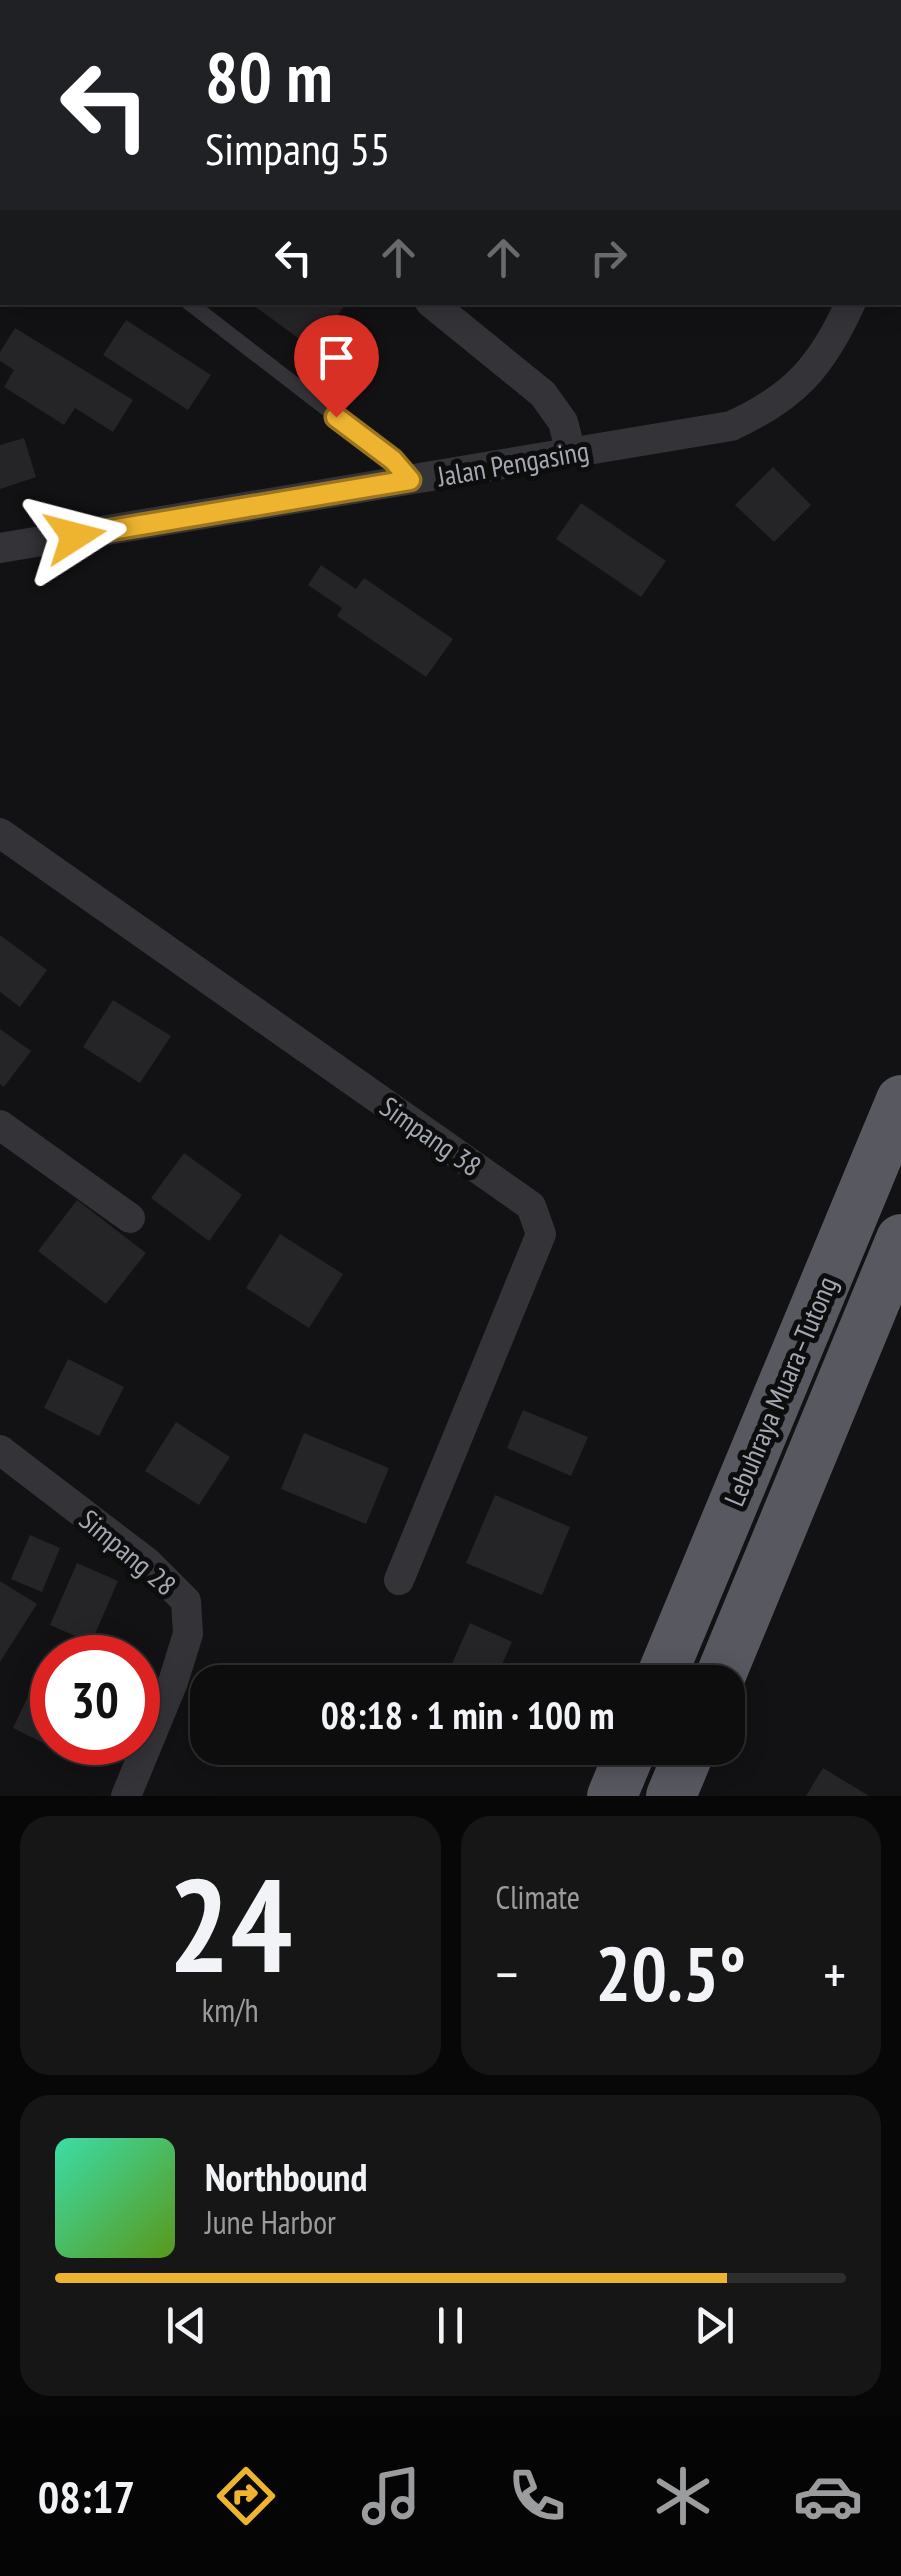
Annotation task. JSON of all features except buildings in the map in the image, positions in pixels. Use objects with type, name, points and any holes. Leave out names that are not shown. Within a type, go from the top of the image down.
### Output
[{"type":"highway","name":"Lebuhraya Muara–Tutong","points":[[666,1665],[901,1100]]},
{"type":"highway","name":"Lebuhraya Muara–Tutong","points":[[725,1665],[901,1238]]},
{"type":"highway","points":[[612,1796],[625,1765]]},
{"type":"highway","points":[[670,1796],[684,1765]]},
{"type":"street","points":[[434,305],[543,394],[564,422],[571,453]]},
{"type":"street","name":"Jalan Pengasing","points":[[0,548],[731,426],[792,392],[818,364],[849,305]]},
{"type":"street","name":"Simpang 38","points":[[0,833],[531,1206],[541,1234],[399,1580]]},
{"type":"street","points":[[0,1125],[130,1218]]},
{"type":"street","name":"Simpang 28","points":[[0,1450],[148,1562],[186,1601],[188,1634],[184,1650],[126,1796]]},
{"type":"lane","points":[[192,305],[393,460],[410,480]]},
{"type":"route","points":[[75,536],[410,480],[393,460],[336,417]]}]
